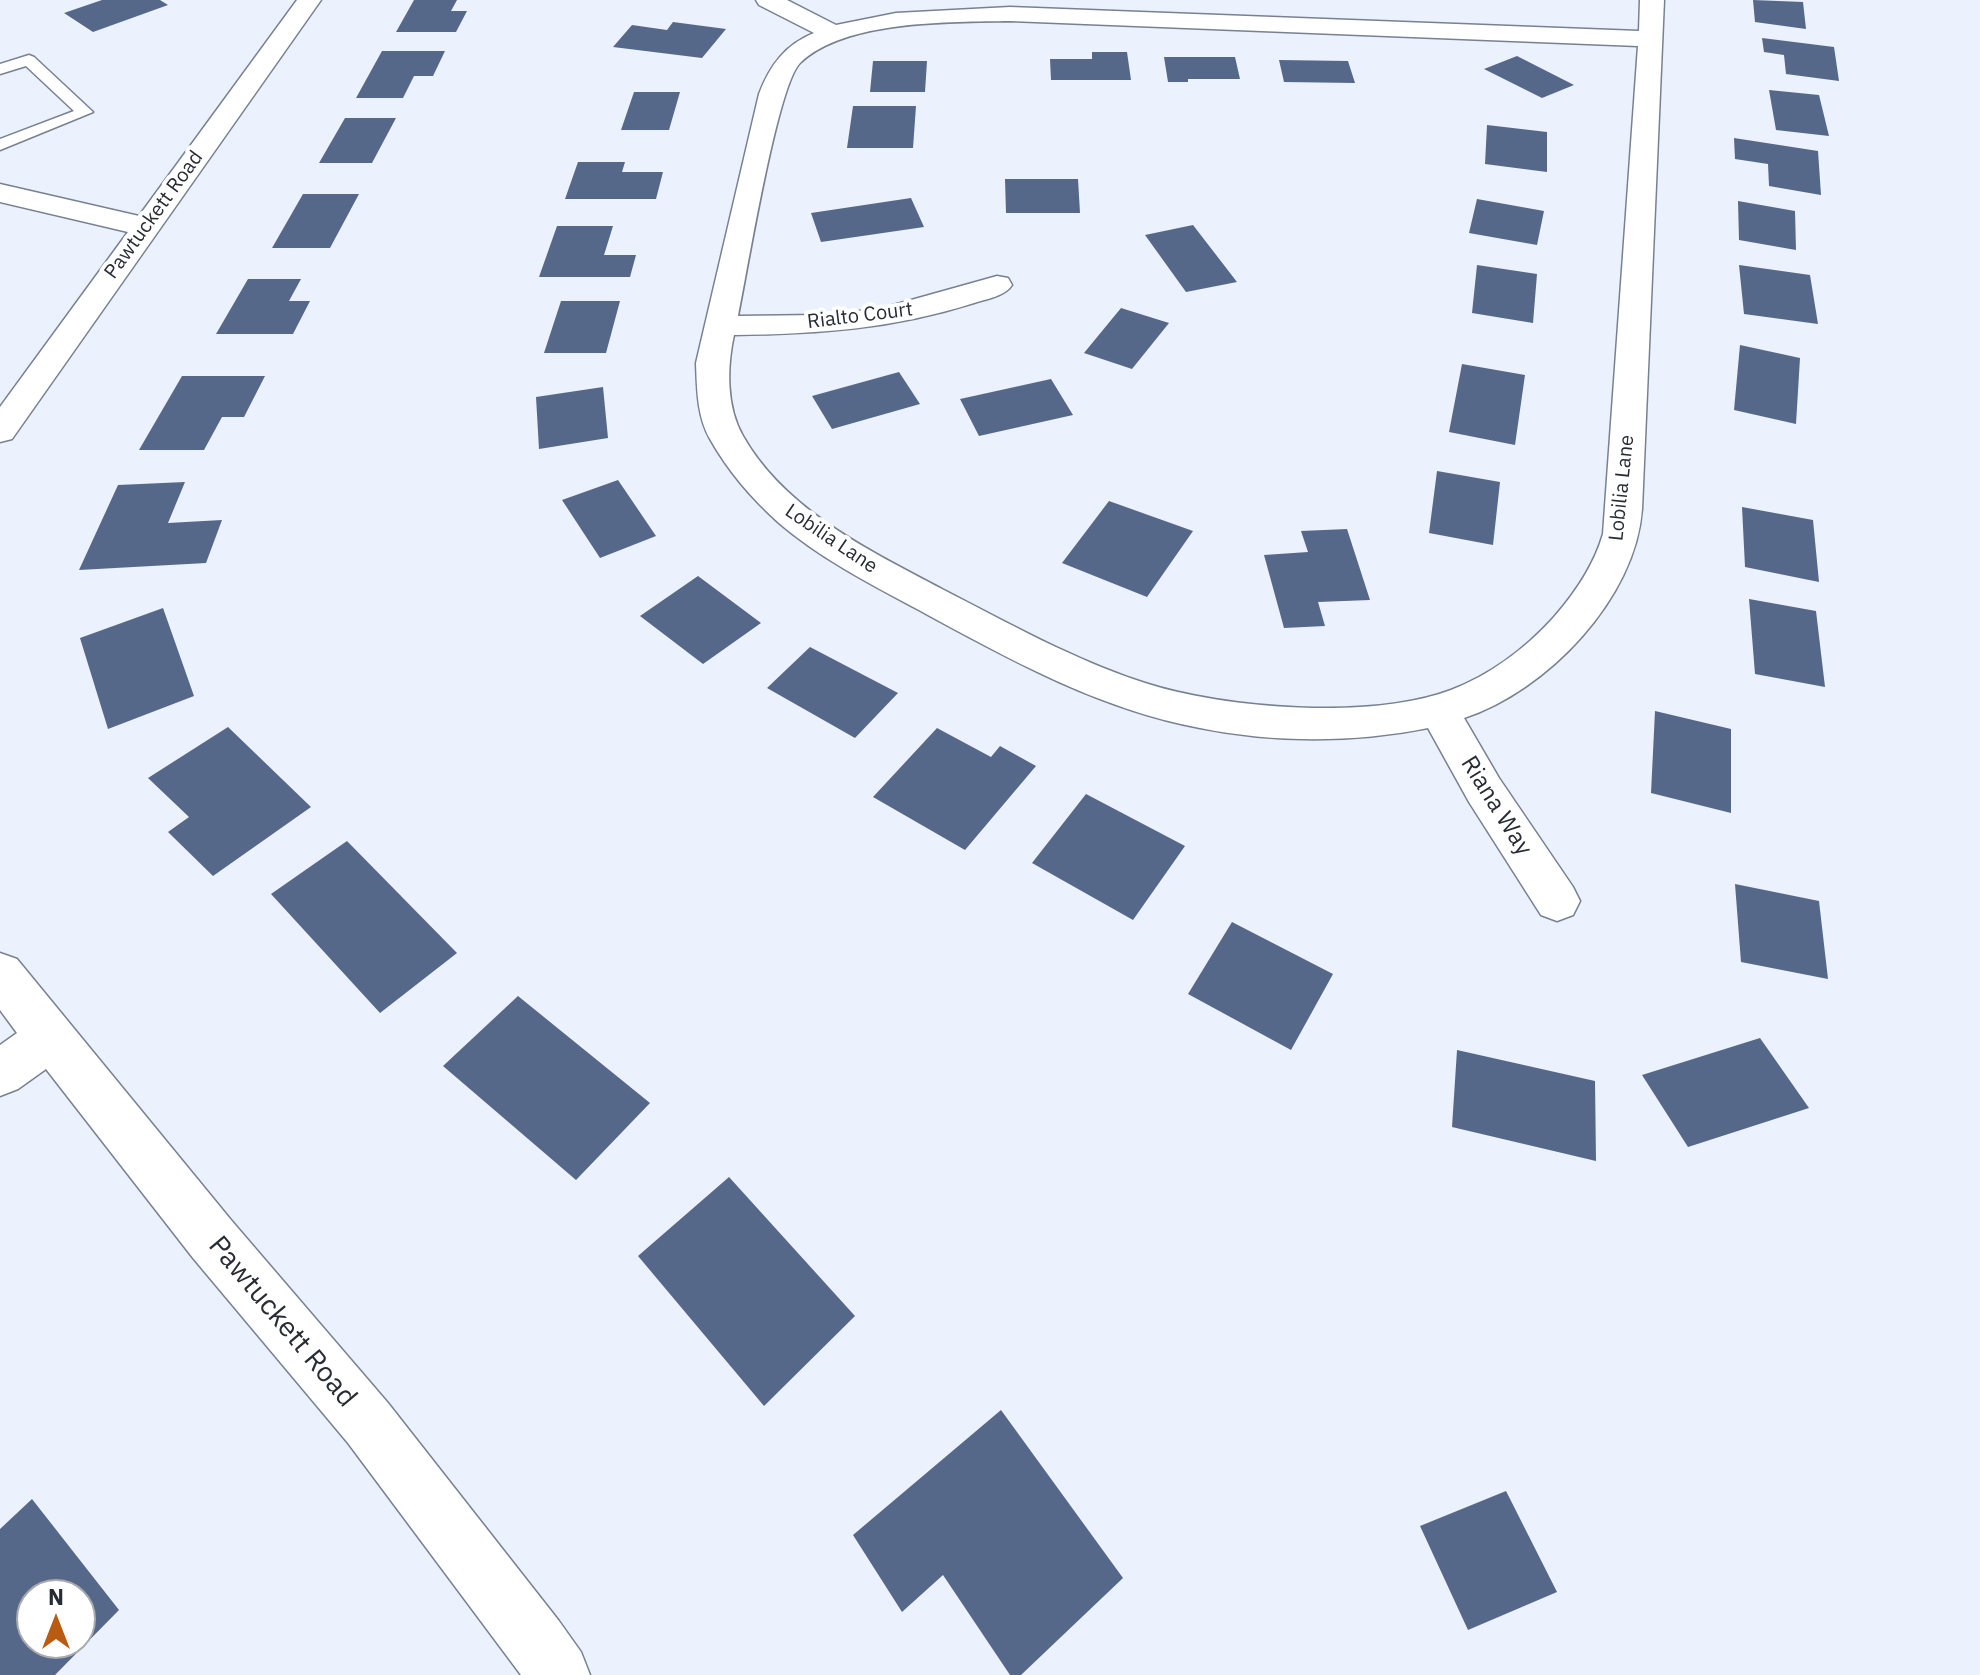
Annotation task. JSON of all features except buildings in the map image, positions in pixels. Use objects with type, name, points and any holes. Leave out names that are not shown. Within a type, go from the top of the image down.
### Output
[{"type":"street","name":"Pawtuckett Road","points":[[0,431],[11,400],[146,227],[309,0]]},
{"type":"street","points":[[768,0],[836,35]]},
{"type":"street","name":"Lobilia Lane","points":[[1651,39],[1050,8],[913,18],[862,26],[817,41],[793,56],[779,76],[768,107],[712,363],[715,406],[726,438],[756,481],[782,507],[816,533],[878,571],[1085,678],[1167,706],[1214,717],[1281,722],[1381,720],[1460,704],[1536,658],[1570,627],[1607,573],[1620,540],[1651,39],[1652,0]]},
{"type":"street","points":[[0,193],[146,227]]},
{"type":"street","name":"Rialto Court","points":[[719,326],[820,324],[877,319],[932,307],[997,285]]},
{"type":"street","name":"Riana Way","points":[[1439,710],[1484,790],[1557,901]]},
{"type":"street","name":"Pawtuckett Road","points":[[0,974],[212,1239],[368,1423],[537,1643],[558,1675]]},
{"type":"street","points":[[0,1073],[50,1038]]},
{"type":"lane","points":[[0,69],[29,60],[85,112],[0,145]]}]
